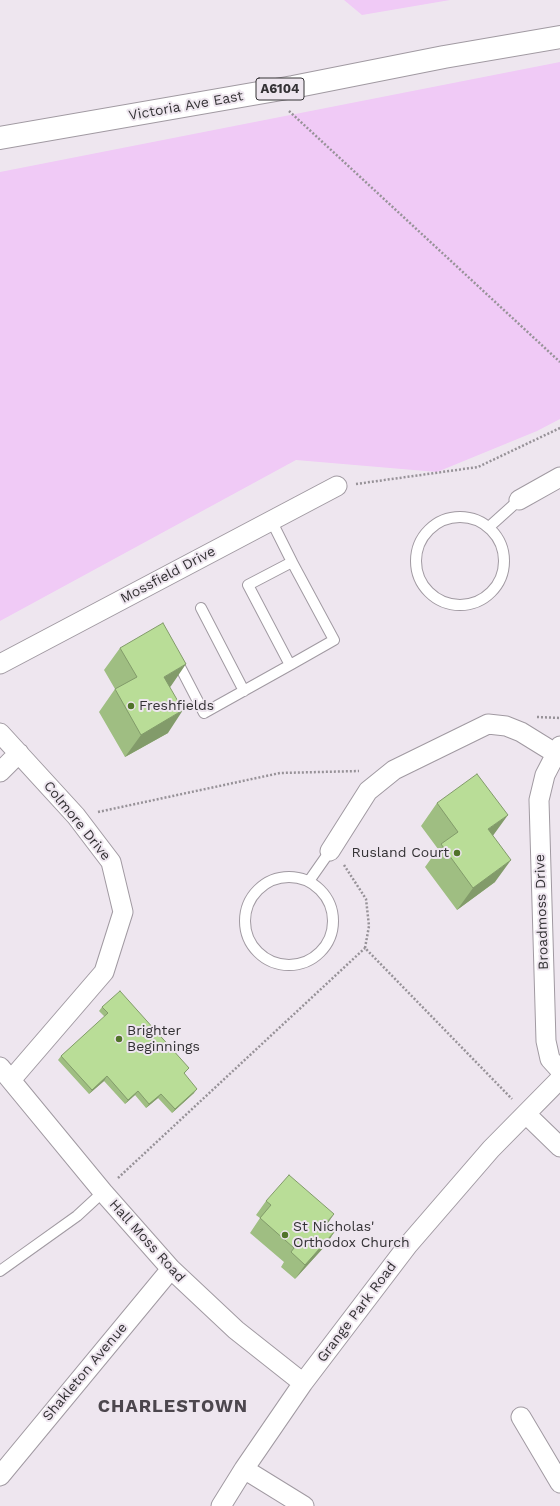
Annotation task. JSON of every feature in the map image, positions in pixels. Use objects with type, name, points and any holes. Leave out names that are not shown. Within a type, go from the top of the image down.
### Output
[{"type":"main road","name":"Victoria Ave East","points":[[0,138],[268,91],[444,57],[560,37]]},
{"type":"street","points":[[519,500],[560,477]]},
{"type":"street","name":"Mossfield Drive","points":[[0,664],[337,486]]},
{"type":"street","name":"Broadmoss Drive","points":[[329,853],[368,791],[394,770],[488,724],[506,726],[558,750],[545,775],[539,800],[546,1041],[550,1059],[560,1070]]},
{"type":"street","name":"Colmore Drive","points":[[0,732],[76,816],[112,862],[123,912],[104,972],[5,1073]]},
{"type":"street","points":[[0,772],[19,753]]},
{"type":"street","name":"Hall Moss Road","points":[[5,1073],[103,1192],[171,1269],[236,1330],[304,1383]]},
{"type":"street","name":"Grange Park Road","points":[[221,1506],[244,1469],[304,1383],[408,1245],[491,1149],[560,1080]]},
{"type":"street","points":[[526,1114],[560,1147]]},
{"type":"street","name":"Shakleton Avenue","points":[[0,1476],[171,1269]]},
{"type":"street","points":[[521,1417],[560,1483]]},
{"type":"street","points":[[244,1469],[304,1506]]},
{"type":"lane","points":[[489,528],[519,500]]},
{"type":"lane","points":[[456,517],[477,520],[489,528],[499,539],[504,553],[504,568],[499,583],[489,594],[477,602],[462,606],[447,604],[433,597],[423,586],[417,573],[416,559],[418,545],[426,533],[436,523],[456,517]]},
{"type":"lane","points":[[173,652],[204,713],[334,640],[271,520]]},
{"type":"lane","points":[[290,665],[248,585],[292,562]]},
{"type":"lane","points":[[201,608],[244,691]]},
{"type":"lane","points":[[309,881],[329,853]]},
{"type":"lane","points":[[296,876],[309,881],[322,890],[330,902],[334,917],[333,932],[326,946],[316,957],[302,964],[287,966],[273,963],[260,955],[251,944],[245,931],[244,916],[248,903],[256,890],[268,882],[281,877],[296,876]]},
{"type":"lane","points":[[0,1271],[77,1216],[103,1192]]},
{"type":"path","points":[[268,91],[560,362]]},
{"type":"path","points":[[337,486],[478,466],[560,428]]},
{"type":"path","points":[[76,816],[280,773],[394,770]]},
{"type":"path","points":[[103,1192],[365,948],[369,926],[366,899],[344,866],[329,853]]},
{"type":"path","points":[[365,948],[526,1114]]},
{"type":"shaded area","points":[[344,0],[450,0],[362,15]]},
{"type":"shaded area","points":[[560,62],[560,419],[537,431],[437,472],[296,460],[0,621],[0,172]]},
{"type":"building","points":[[163,623],[186,664],[164,677],[183,710],[141,735],[115,689],[137,677],[120,648]]},
{"type":"building","points":[[477,774],[508,815],[488,829],[511,860],[473,888],[441,844],[458,832],[437,803]]},
{"type":"building","name":"Brighter Beginnings","points":[[120,991],[189,1068],[184,1073],[197,1089],[175,1109],[161,1094],[149,1104],[138,1091],[128,1100],[107,1076],[92,1090],[61,1056],[108,1013],[102,1007]]},
{"type":"building","name":"St Nicholas' Orthodox Church","points":[[289,1175],[334,1214],[326,1223],[335,1231],[305,1265],[291,1252],[294,1248],[260,1218],[271,1205],[266,1201]]},
{"type":"place","name":"Freshfields","points":[[131,706]]},
{"type":"place","name":"Rusland Court","points":[[457,853]]},
{"type":"place","name":"Brighter Beginnings","points":[[119,1039]]},
{"type":"place","name":"St Nicholas' Orthodox Church","points":[[285,1235]]},
{"type":"district","name":"CHARLESTOWN","points":[[173,1407]]}]
